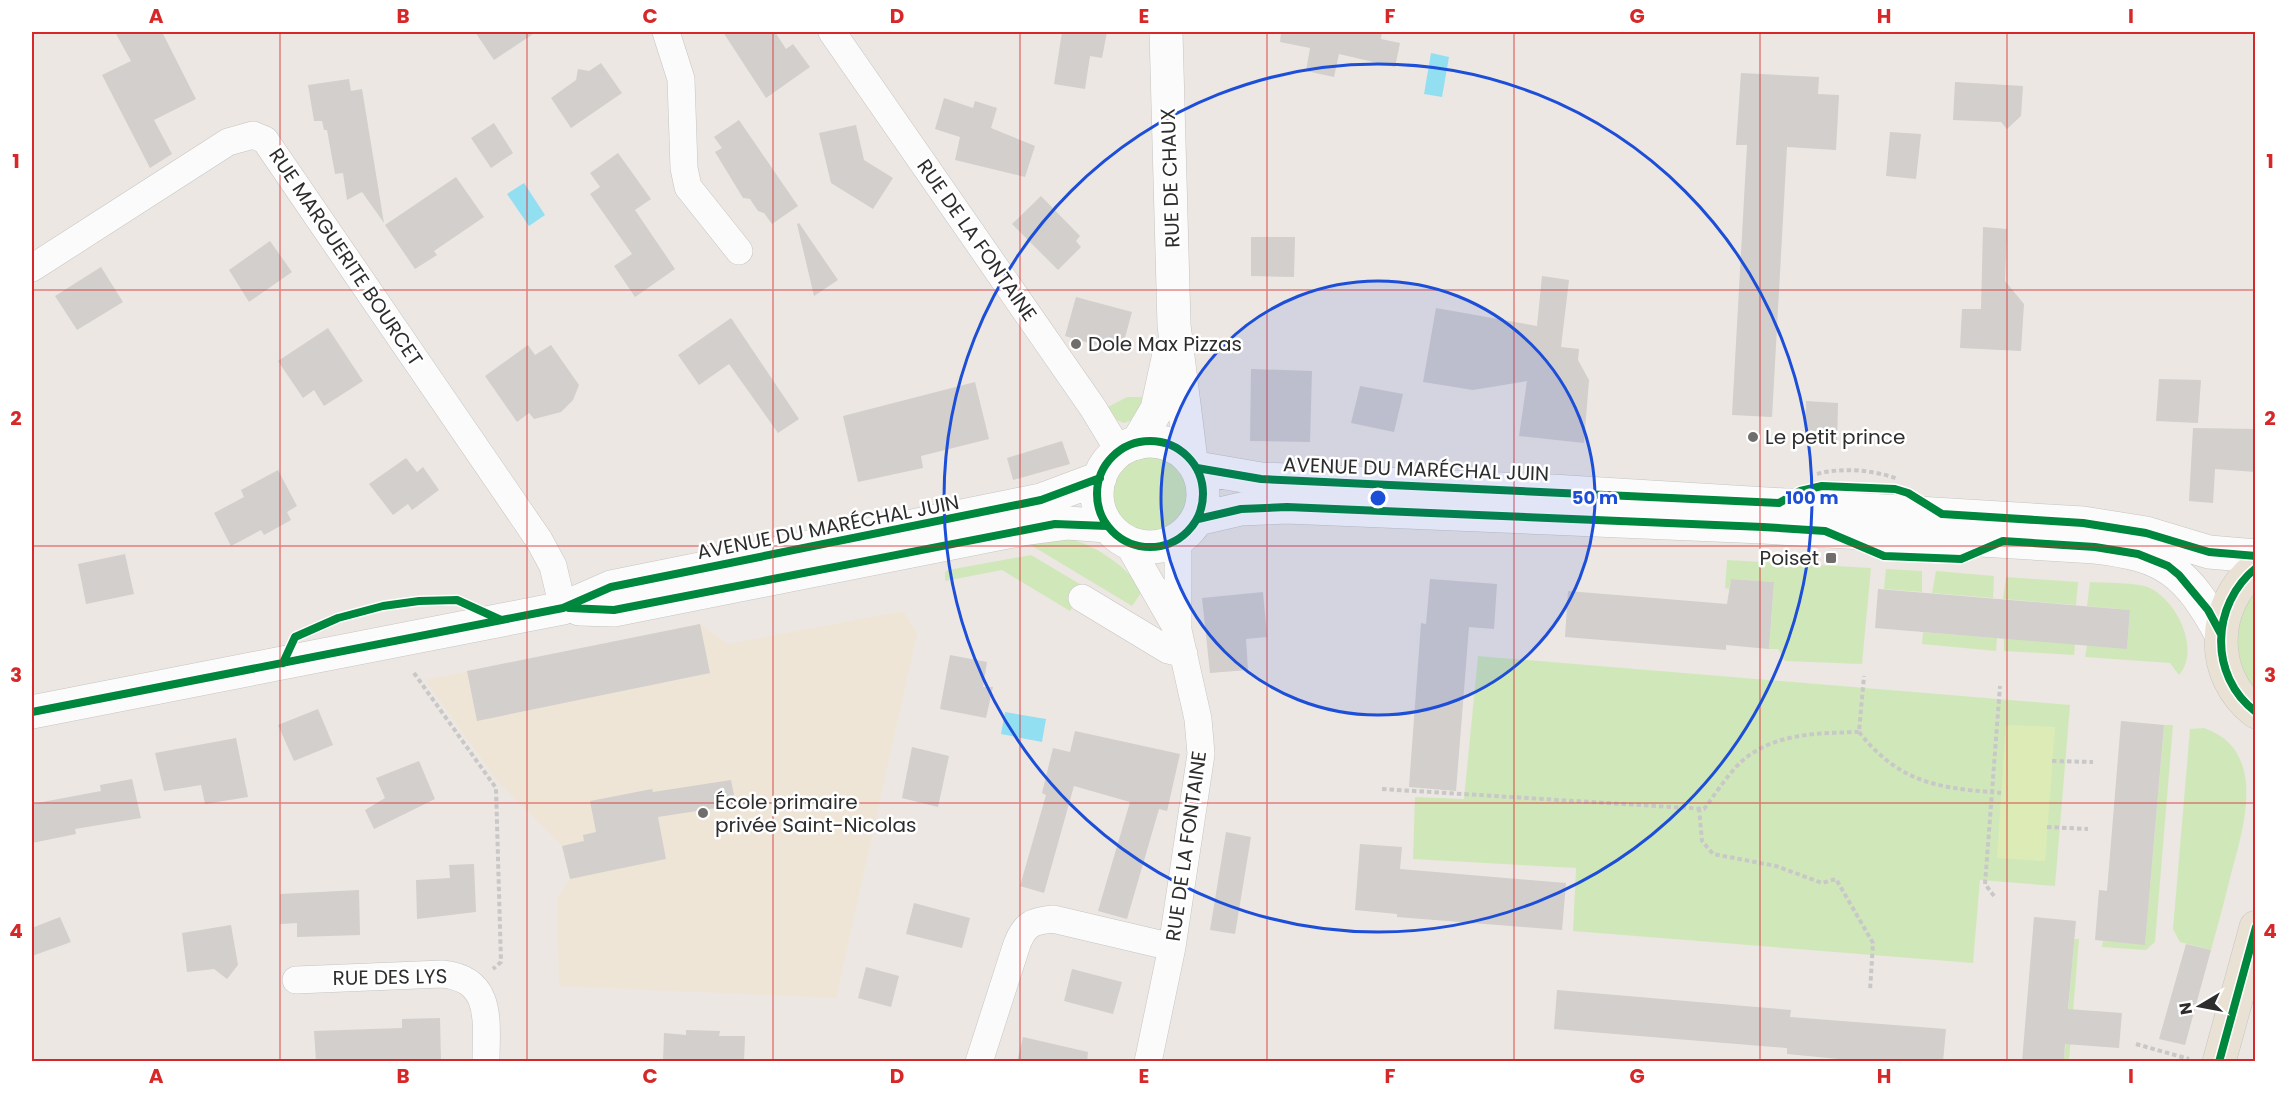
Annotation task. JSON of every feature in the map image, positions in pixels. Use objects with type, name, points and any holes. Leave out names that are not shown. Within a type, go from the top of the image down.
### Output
[{"type":"main road","name":"RUE DE CHAUX","points":[[1166,32],[1174,325],[1194,464]]},
{"type":"main road","name":"RUE DE CHAUX","points":[[1128,447],[1160,399],[1174,325]]},
{"type":"main road","points":[[1188,530],[1204,497],[1203,482],[1194,464],[1178,449],[1163,442],[1128,447],[1107,463],[1100,478],[1097,499],[1117,534],[1153,548],[1188,530],[1241,509],[1287,507],[1763,527],[2095,547],[2138,554],[2168,566],[2191,587],[2221,634]]},
{"type":"main road","name":"AVENUE DU MARÉCHAL JUIN","points":[[1194,464],[1261,479],[1564,492],[2083,524],[2145,533],[2209,552],[2256,556]]},
{"type":"main road","name":"AVENUE DU MARÉCHAL JUIN","points":[[32,712],[563,608],[611,587],[1025,504],[1056,497],[1100,478]]},
{"type":"main road","name":"AVENUE DU MARÉCHAL JUIN","points":[[563,608],[614,610],[1023,529],[1068,523],[1117,534]]},
{"type":"main road","points":[[2254,713],[2235,690],[2226,672],[2221,634],[2232,595],[2256,568]]},
{"type":"main road","points":[[2204,1060],[2256,927]]},
{"type":"street","points":[[666,32],[681,79],[684,168],[688,187],[739,251]]},
{"type":"street","name":"RUE DE LA FONTAINE","points":[[832,32],[1093,408],[1128,447]]},
{"type":"street","name":"RUE MARGUERITE BOURCET","points":[[32,268],[228,142],[253,135],[266,140],[539,540],[553,566],[563,608]]},
{"type":"street","name":"RUE DE LA FONTAINE","points":[[1148,1062],[1172,947],[1201,754],[1198,719],[1181,642],[1188,530]]},
{"type":"street","name":"RUE DE LA FONTAINE","points":[[1117,534],[1181,642]]},
{"type":"street","points":[[1082,597],[1168,650],[1181,642]]},
{"type":"street","points":[[979,1062],[1023,929],[1038,920],[1053,919],[1172,947]]},
{"type":"street","name":"RUE DES LYS","points":[[296,980],[442,974],[463,978],[474,985],[486,1014],[486,1062]]},
{"type":"path","points":[[1813,475],[1839,470],[1884,473],[1905,482]]},
{"type":"path","points":[[414,673],[496,788],[501,962],[474,985]]},
{"type":"path","points":[[1864,676],[1859,732],[1887,762],[1907,775],[1929,784],[2001,793]]},
{"type":"path","points":[[1994,896],[1984,884],[2000,686]]},
{"type":"path","points":[[1382,789],[1704,809],[1742,761],[1758,749],[1775,742],[1812,734],[1859,732]]},
{"type":"path","points":[[2052,761],[2093,762]]},
{"type":"path","points":[[1699,808],[1702,842],[1713,854],[1776,866],[1821,883],[1836,879],[1873,943],[1870,991]]},
{"type":"path","points":[[2048,827],[2088,829]]},
{"type":"path","points":[[2136,1044],[2204,1060]]},
{"type":"shaded area","name":"École primaire privée Saint-Nicolas","points":[[903,611],[917,633],[836,998],[559,986],[557,898],[570,879],[562,846],[497,781],[425,680],[700,624],[728,644]]},
{"type":"green space","points":[[1127,397],[1148,397],[1135,419],[1124,423],[1117,420],[1108,407]]},
{"type":"green space","points":[[1150,456],[1164,459],[1177,467],[1185,480],[1188,494],[1185,508],[1177,521],[1164,529],[1150,532],[1136,529],[1123,521],[1115,508],[1112,494],[1115,480],[1123,467],[1136,459]]},
{"type":"green space","points":[[1071,539],[1102,553],[1136,582],[1143,590],[1132,606],[1029,544]]},
{"type":"green space","points":[[1031,555],[1085,587],[1070,611],[1002,570],[945,581],[945,572],[948,570]]},
{"type":"green space","points":[[1727,560],[1871,568],[1862,664],[1785,661],[1778,649],[1769,649],[1774,582],[1731,579],[1729,589],[1725,588]]},
{"type":"green space","points":[[1886,569],[1922,571],[1922,592],[1884,589]]},
{"type":"green space","points":[[1936,571],[1994,576],[1993,598],[1932,593]]},
{"type":"green space","points":[[2006,577],[2078,582],[2076,605],[2003,599]]},
{"type":"green space","points":[[2090,582],[2145,586],[2160,594],[2177,615],[2187,640],[2188,653],[2179,675],[2170,663],[2085,657],[2087,645],[2127,648],[2130,610],[2087,606]]},
{"type":"green space","points":[[2255,588],[2255,692],[2242,666],[2237,640],[2241,614]]},
{"type":"green space","points":[[1923,632],[1997,638],[1996,651],[1922,644]]},
{"type":"green space","points":[[2004,638],[2075,644],[2074,655],[2004,651]]},
{"type":"green space","points":[[1478,656],[2070,705],[2055,886],[1980,880],[1973,963],[1573,931],[1576,868],[1413,859],[1415,797],[1464,799]]},
{"type":"green space","points":[[2006,725],[2055,727],[2045,861],[1997,858]]},
{"type":"green space","points":[[2164,725],[2173,725],[2155,942],[2146,950],[2102,947],[2103,941],[2145,944]]},
{"type":"green space","points":[[2204,728],[2224,739],[2237,753],[2244,771],[2246,791],[2241,834],[2211,950],[2180,942],[2173,929],[2190,729]]},
{"type":"green space","points":[[2074,939],[2079,939],[2069,1061],[2064,1062]]},
{"type":"water","points":[[1431,53],[1449,57],[1442,97],[1424,94]]},
{"type":"water","points":[[524,183],[545,215],[529,226],[507,194]]},
{"type":"water","points":[[1005,712],[1046,719],[1042,742],[1001,734]]},
{"type":"building","points":[[115,32],[162,32],[196,99],[154,120],[172,154],[150,168],[102,75],[131,61]]},
{"type":"building","points":[[475,32],[536,32],[494,60]]},
{"type":"building","points":[[723,32],[775,32],[786,49],[793,44],[810,67],[766,98]]},
{"type":"building","points":[[1062,32],[1107,32],[1102,58],[1090,56],[1085,89],[1054,84]]},
{"type":"building","points":[[1281,32],[1382,32],[1381,39],[1400,43],[1395,67],[1339,54],[1334,77],[1306,71],[1310,48],[1280,42]]},
{"type":"building","points":[[601,63],[622,93],[571,128],[551,98],[576,80],[578,69],[589,71]]},
{"type":"building","points":[[1741,73],[1819,77],[1818,94],[1839,95],[1836,150],[1787,147],[1772,417],[1732,415],[1747,145],[1736,145]]},
{"type":"building","points":[[349,79],[351,91],[362,89],[384,223],[362,192],[347,200],[343,173],[335,174],[327,130],[324,130],[322,121],[314,121],[308,85]]},
{"type":"building","points":[[1955,82],[2023,86],[2021,116],[2007,129],[2001,122],[1953,120]]},
{"type":"building","points":[[944,98],[973,108],[975,101],[997,108],[991,128],[1035,146],[1025,177],[955,160],[960,137],[935,129]]},
{"type":"building","points":[[739,120],[798,206],[772,224],[764,213],[758,211],[750,199],[743,198],[715,152],[722,148],[714,137]]},
{"type":"building","points":[[494,123],[513,153],[491,168],[471,138]]},
{"type":"building","points":[[856,125],[864,160],[893,178],[873,209],[831,183],[819,133]]},
{"type":"building","points":[[1890,132],[1921,134],[1916,179],[1886,176]]},
{"type":"building","points":[[618,153],[651,199],[635,210],[675,269],[635,297],[614,266],[632,254],[590,194],[600,187],[590,173]]},
{"type":"building","points":[[456,177],[484,217],[434,251],[437,255],[415,269],[385,225]]},
{"type":"building","points":[[1041,196],[1080,236],[1076,241],[1081,247],[1058,270],[1012,224]]},
{"type":"building","points":[[799,223],[838,280],[814,296],[797,224]]},
{"type":"building","points":[[1983,227],[2007,229],[2005,281],[2024,304],[2021,351],[1960,348],[1962,309],[1981,309]]},
{"type":"building","points":[[1251,237],[1295,237],[1294,277],[1251,276]]},
{"type":"building","points":[[270,241],[292,272],[249,302],[229,270]]},
{"type":"building","points":[[101,267],[123,302],[77,330],[55,296]]},
{"type":"building","points":[[1542,276],[1569,280],[1561,347],[1579,349],[1578,360],[1589,380],[1584,443],[1519,436],[1527,381],[1473,390],[1423,382],[1436,308],[1537,326]]},
{"type":"building","points":[[1076,297],[1132,312],[1121,352],[1065,336]]},
{"type":"building","points":[[731,318],[799,419],[778,433],[729,364],[699,385],[678,355]]},
{"type":"building","points":[[328,328],[363,381],[324,406],[314,390],[303,398],[278,361]]},
{"type":"building","points":[[528,345],[535,355],[551,345],[579,385],[573,400],[561,412],[534,419],[529,413],[517,422],[485,376]]},
{"type":"building","points":[[1251,369],[1312,371],[1310,442],[1250,441]]},
{"type":"building","points":[[2159,379],[2201,380],[2198,423],[2156,421]]},
{"type":"building","points":[[975,382],[989,439],[921,456],[923,468],[858,482],[843,416]]},
{"type":"building","points":[[1360,386],[1403,394],[1394,432],[1351,423]]},
{"type":"building","points":[[1806,401],[1838,403],[1837,444],[1805,442]]},
{"type":"building","points":[[2193,428],[2256,429],[2256,472],[2215,469],[2213,503],[2189,501]]},
{"type":"building","points":[[1062,441],[1070,464],[1013,480],[1007,458]]},
{"type":"building","points":[[406,458],[417,472],[423,467],[439,490],[412,510],[408,504],[393,515],[369,484]]},
{"type":"building","points":[[278,470],[297,506],[287,512],[291,520],[264,535],[261,530],[231,546],[214,513],[244,497],[241,490]]},
{"type":"building","points":[[125,554],[134,594],[86,604],[78,564]]},
{"type":"building","points":[[1430,579],[1497,584],[1494,629],[1469,627],[1456,791],[1409,787],[1421,623],[1426,624]]},
{"type":"building","points":[[1731,579],[1774,582],[1769,649],[1726,645],[1726,650],[1565,637],[1568,591],[1727,604]]},
{"type":"building","points":[[1878,589],[2130,610],[2127,649],[1875,628]]},
{"type":"building","points":[[1263,592],[1267,637],[1246,639],[1248,670],[1210,673],[1202,598]]},
{"type":"building","points":[[700,624],[710,673],[477,721],[467,671]]},
{"type":"building","points":[[950,655],[987,662],[983,687],[993,687],[986,718],[940,709]]},
{"type":"building","points":[[318,709],[333,745],[294,761],[278,725]]},
{"type":"building","points":[[2121,721],[2164,725],[2145,945],[2095,940],[2099,890],[2107,891]]},
{"type":"building","points":[[1075,731],[1180,754],[1167,811],[1159,809],[1127,919],[1098,911],[1130,802],[1074,786],[1044,893],[1020,886],[1046,795],[1042,793],[1053,748],[1070,752]]},
{"type":"building","points":[[236,738],[248,797],[205,804],[201,785],[164,791],[155,753]]},
{"type":"building","points":[[912,747],[949,756],[938,807],[902,798]]},
{"type":"building","points":[[419,761],[435,799],[374,829],[365,810],[385,798],[376,778]]},
{"type":"building","points":[[132,779],[141,818],[75,829],[76,834],[32,843],[32,804],[101,791],[100,785]]},
{"type":"building","points":[[731,780],[736,805],[658,817],[666,859],[570,879],[562,846],[584,841],[583,835],[596,832],[590,801],[652,789],[653,792]]},
{"type":"building","points":[[1226,832],[1251,837],[1235,934],[1210,930]]},
{"type":"building","points":[[1360,844],[1402,847],[1400,869],[1566,883],[1562,930],[1397,917],[1397,914],[1355,910]]},
{"type":"building","points":[[474,864],[476,912],[417,919],[416,880],[450,878],[449,865]]},
{"type":"building","points":[[359,890],[360,935],[297,937],[297,923],[280,924],[280,894]]},
{"type":"building","points":[[914,903],[970,918],[962,948],[906,934]]},
{"type":"building","points":[[60,917],[71,942],[32,956],[32,928]]},
{"type":"building","points":[[2034,917],[2076,921],[2068,1009],[2122,1013],[2119,1048],[2065,1044],[2064,1062],[2022,1062]]},
{"type":"building","points":[[231,925],[238,965],[227,979],[214,969],[187,972],[182,933]]},
{"type":"building","points":[[2186,944],[2211,950],[2185,1045],[2159,1039]]},
{"type":"building","points":[[866,967],[899,976],[891,1007],[858,998]]},
{"type":"building","points":[[1072,969],[1122,982],[1113,1014],[1064,1001]]},
{"type":"building","points":[[1557,990],[1791,1010],[1790,1017],[1946,1029],[1943,1062],[1870,1062],[1787,1054],[1787,1048],[1554,1029]]},
{"type":"building","points":[[440,1018],[441,1062],[316,1062],[314,1031],[402,1028],[402,1019]]},
{"type":"building","points":[[686,1030],[720,1031],[719,1036],[745,1036],[744,1062],[663,1062],[664,1033],[686,1035]]},
{"type":"building","points":[[1023,1037],[1088,1052],[1087,1062],[1017,1062]]},
{"type":"cycle path","points":[[1150,441],[1170,445],[1188,456],[1199,474],[1203,494],[1199,514],[1188,532],[1170,543],[1150,547],[1130,543],[1112,532],[1101,514],[1097,494],[1101,474],[1112,456],[1130,445],[1150,441]]},
{"type":"cycle path","points":[[1197,468],[1261,479],[1779,503],[1800,491],[1822,486],[1895,489],[1908,493],[1942,514],[2083,523],[2146,533],[2209,552],[2256,556]]},
{"type":"cycle path","points":[[32,712],[563,608],[611,587],[1041,500],[1100,478]]},
{"type":"cycle path","points":[[1198,519],[1241,509],[1287,507],[1763,527],[1825,531],[1884,556],[1961,559],[2003,541],[2095,547],[2138,554],[2168,566],[2179,575],[2208,610],[2221,634]]},
{"type":"cycle path","points":[[569,608],[614,610],[1055,524],[1107,526]]},
{"type":"cycle path","points":[[2256,568],[2241,583],[2230,601],[2221,640],[2223,660],[2229,679],[2240,697],[2256,712]]},
{"type":"cycle path","points":[[283,663],[295,637],[338,618],[383,606],[419,601],[457,600],[501,620]]},
{"type":"cycle path","points":[[2219,1062],[2256,927]]},
{"type":"place","name":"Dole Max Pizzas","points":[[1076,344]]},
{"type":"place","name":"Le petit prince","points":[[1753,437]]},
{"type":"place","name":"Poiset","points":[[1831,558]]},
{"type":"place","name":"École primaire privée Saint-Nicolas","points":[[703,813]]}]
